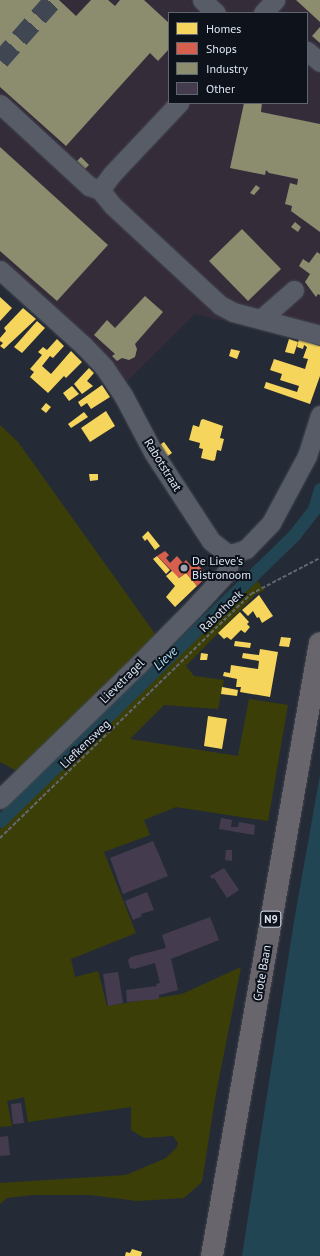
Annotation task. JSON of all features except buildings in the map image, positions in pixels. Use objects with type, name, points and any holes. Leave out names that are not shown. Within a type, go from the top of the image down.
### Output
[{"type":"main road","name":"Grote Baan","points":[[212,1256],[320,643]]},
{"type":"street","points":[[202,0],[215,12]]},
{"type":"street","points":[[308,52],[320,62]]},
{"type":"street","points":[[0,104],[89,186],[100,190],[112,205],[220,305],[233,312],[320,335]]},
{"type":"street","points":[[100,190],[112,174],[178,104]]},
{"type":"street","name":"Rabotstraat","points":[[0,270],[84,346],[104,367],[123,394],[153,452],[211,541],[219,549],[231,554]]},
{"type":"street","points":[[261,319],[294,290]]},
{"type":"street","points":[[231,554],[246,549],[271,523],[314,453],[320,415]]},
{"type":"street","name":"Lievetragel","points":[[0,799],[193,609],[227,572],[231,554]]},
{"type":"path","name":"Rabothoek","points":[[182,661],[251,594],[320,558]]},
{"type":"path","name":"Liefkensweg","points":[[0,838],[182,661]]},
{"type":"shaded area","points":[[0,0],[320,0],[320,345],[195,314],[127,381],[83,334],[0,258]]},
{"type":"green space","points":[[0,425],[18,442],[158,638],[21,773],[0,762]]},
{"type":"green space","points":[[257,581],[265,590],[256,594],[186,666],[194,676],[224,680],[218,709],[164,705],[130,739],[238,756],[249,699],[288,705],[268,821],[176,807],[144,820],[150,835],[104,852],[136,933],[71,959],[75,977],[98,971],[107,1006],[182,994],[241,967],[215,1099],[202,1182],[184,1198],[137,1201],[90,1195],[33,1195],[7,1198],[0,1204],[0,1183],[126,1175],[166,1158],[177,1147],[178,1143],[173,1136],[144,1138],[131,1130],[131,1107],[28,1122],[24,1097],[7,1101],[12,1126],[0,1127],[0,829]]},
{"type":"water","points":[[320,775],[320,1256],[242,1256],[294,921]]},
{"type":"waterway","name":"Lieve","points":[[0,821],[294,535],[314,509],[320,489]]},
{"type":"tunnel","points":[[0,60],[53,0]]},
{"type":"place","name":"De Lieve's Bistronoom","points":[[184,568]]}]
